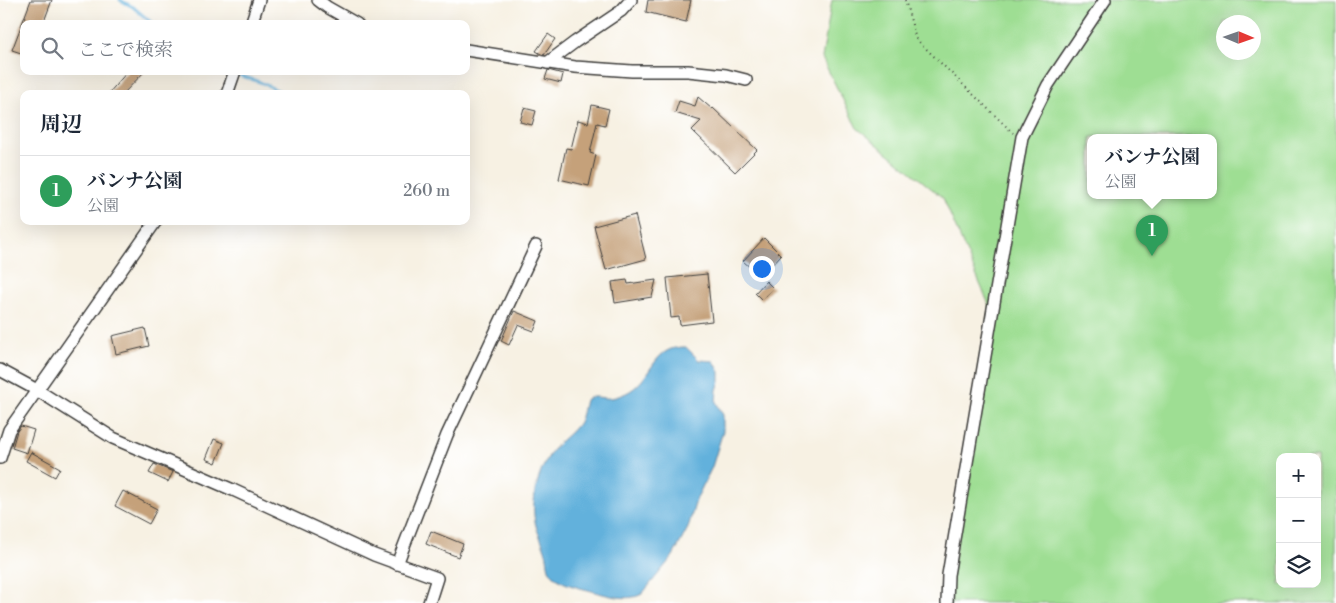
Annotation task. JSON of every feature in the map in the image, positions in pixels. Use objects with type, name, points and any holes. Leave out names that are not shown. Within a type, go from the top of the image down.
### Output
[{"type":"street","points":[[252,20],[259,0]]},
{"type":"street","points":[[318,0],[350,20]]},
{"type":"street","points":[[547,63],[620,11],[631,0]]},
{"type":"street","points":[[947,603],[948,576],[1021,141],[1048,84],[1105,1]]},
{"type":"street","points":[[470,51],[547,63],[632,71],[688,71],[726,75],[746,80]]},
{"type":"street","points":[[228,90],[234,75]]},
{"type":"street","points":[[0,458],[2,445],[9,430],[153,225]]},
{"type":"street","points":[[397,564],[447,435],[536,246]]},
{"type":"street","points":[[0,370],[113,438],[233,490],[374,555],[437,578],[429,603]]},
{"type":"path","points":[[904,0],[916,39],[1021,141]]},
{"type":"green space","points":[[832,0],[1336,0],[1336,603],[947,603],[993,314],[943,198],[857,128],[822,58]]},
{"type":"water","points":[[686,347],[699,360],[714,361],[720,372],[716,402],[723,415],[723,431],[712,467],[696,500],[688,528],[673,556],[642,594],[636,597],[613,596],[564,583],[555,577],[549,569],[546,552],[535,522],[535,492],[545,463],[555,447],[579,422],[585,400],[594,397],[611,398],[628,392],[638,385],[654,363],[666,351]]},
{"type":"building","points":[[31,0],[52,0],[44,20],[23,20]]},
{"type":"building","points":[[648,0],[691,0],[686,22],[646,12]]},
{"type":"building","points":[[20,29],[20,53],[12,50]]},
{"type":"building","points":[[548,34],[555,39],[544,55],[536,51]]},
{"type":"building","points":[[548,70],[563,74],[561,83],[545,79]]},
{"type":"building","points":[[125,75],[141,75],[127,90],[111,90]]},
{"type":"building","points":[[698,97],[713,108],[757,150],[735,172],[692,130],[701,121],[675,113],[679,101],[695,106]]},
{"type":"building","points":[[592,105],[609,109],[605,125],[597,123],[590,153],[596,155],[589,186],[559,179],[566,148],[571,149],[578,120],[588,123]]},
{"type":"building","points":[[524,108],[536,111],[532,125],[520,122]]},
{"type":"building","points":[[635,215],[646,259],[606,270],[594,226]]},
{"type":"building","points":[[764,238],[781,255],[761,277],[743,261]]},
{"type":"building","points":[[707,274],[712,321],[680,325],[679,317],[671,318],[667,278]]},
{"type":"building","points":[[627,280],[628,284],[656,280],[652,297],[615,303],[612,282]]},
{"type":"building","points":[[766,281],[773,288],[762,300],[755,293]]},
{"type":"building","points":[[514,311],[538,321],[534,331],[518,325],[509,345],[501,341]]},
{"type":"building","points":[[145,328],[149,346],[116,354],[112,336]]},
{"type":"building","points":[[21,426],[34,430],[27,453],[12,448],[17,431]]},
{"type":"building","points":[[214,439],[224,443],[216,463],[206,459]]},
{"type":"building","points":[[31,452],[60,468],[55,477],[26,461]]},
{"type":"building","points":[[154,464],[173,472],[168,482],[149,473]]},
{"type":"building","points":[[123,491],[157,509],[149,524],[115,506]]},
{"type":"building","points":[[431,531],[463,544],[458,557],[426,544]]},
{"type":"waterway","points":[[120,0],[133,7],[148,20]]},
{"type":"waterway","points":[[239,75],[277,90]]},
{"type":"place","name":"バンナ公園","points":[[1152,256]]}]
